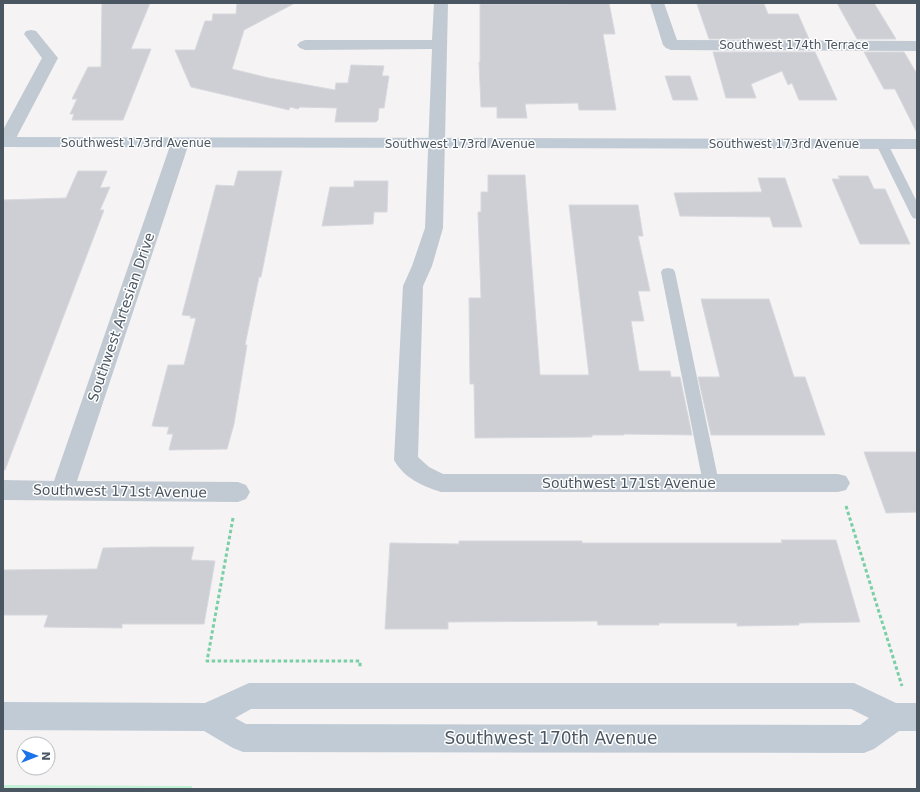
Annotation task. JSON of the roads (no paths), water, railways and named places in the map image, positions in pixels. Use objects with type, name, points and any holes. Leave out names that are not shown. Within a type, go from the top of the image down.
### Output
[{"type":"main road","name":"Southwest 173rd Avenue","points":[[4,142],[917,144]]},
{"type":"main road","name":"Southwest 170th Avenue","points":[[3,716],[207,717],[249,696],[854,696],[908,717]]},
{"type":"main road","name":"Southwest 170th Avenue","points":[[207,717],[243,738],[737,739],[864,739],[908,717]]},
{"type":"street","name":"Southwest 171st Avenue","points":[[441,3],[434,228],[422,266],[413,286],[406,460],[421,474],[441,483],[838,483]]},
{"type":"street","name":"Southwest 174th Terrace","points":[[657,3],[671,45],[917,46]]},
{"type":"street","points":[[4,142],[50,58],[31,34]]},
{"type":"street","points":[[305,44],[440,44]]},
{"type":"street","name":"Southwest Artesian Drive","points":[[62,491],[180,143]]},
{"type":"street","name":"Southwest 171st Avenue","points":[[3,490],[238,492]]},
{"type":"lane","points":[[882,144],[917,215]]},
{"type":"lane","points":[[668,272],[711,483]]}]
